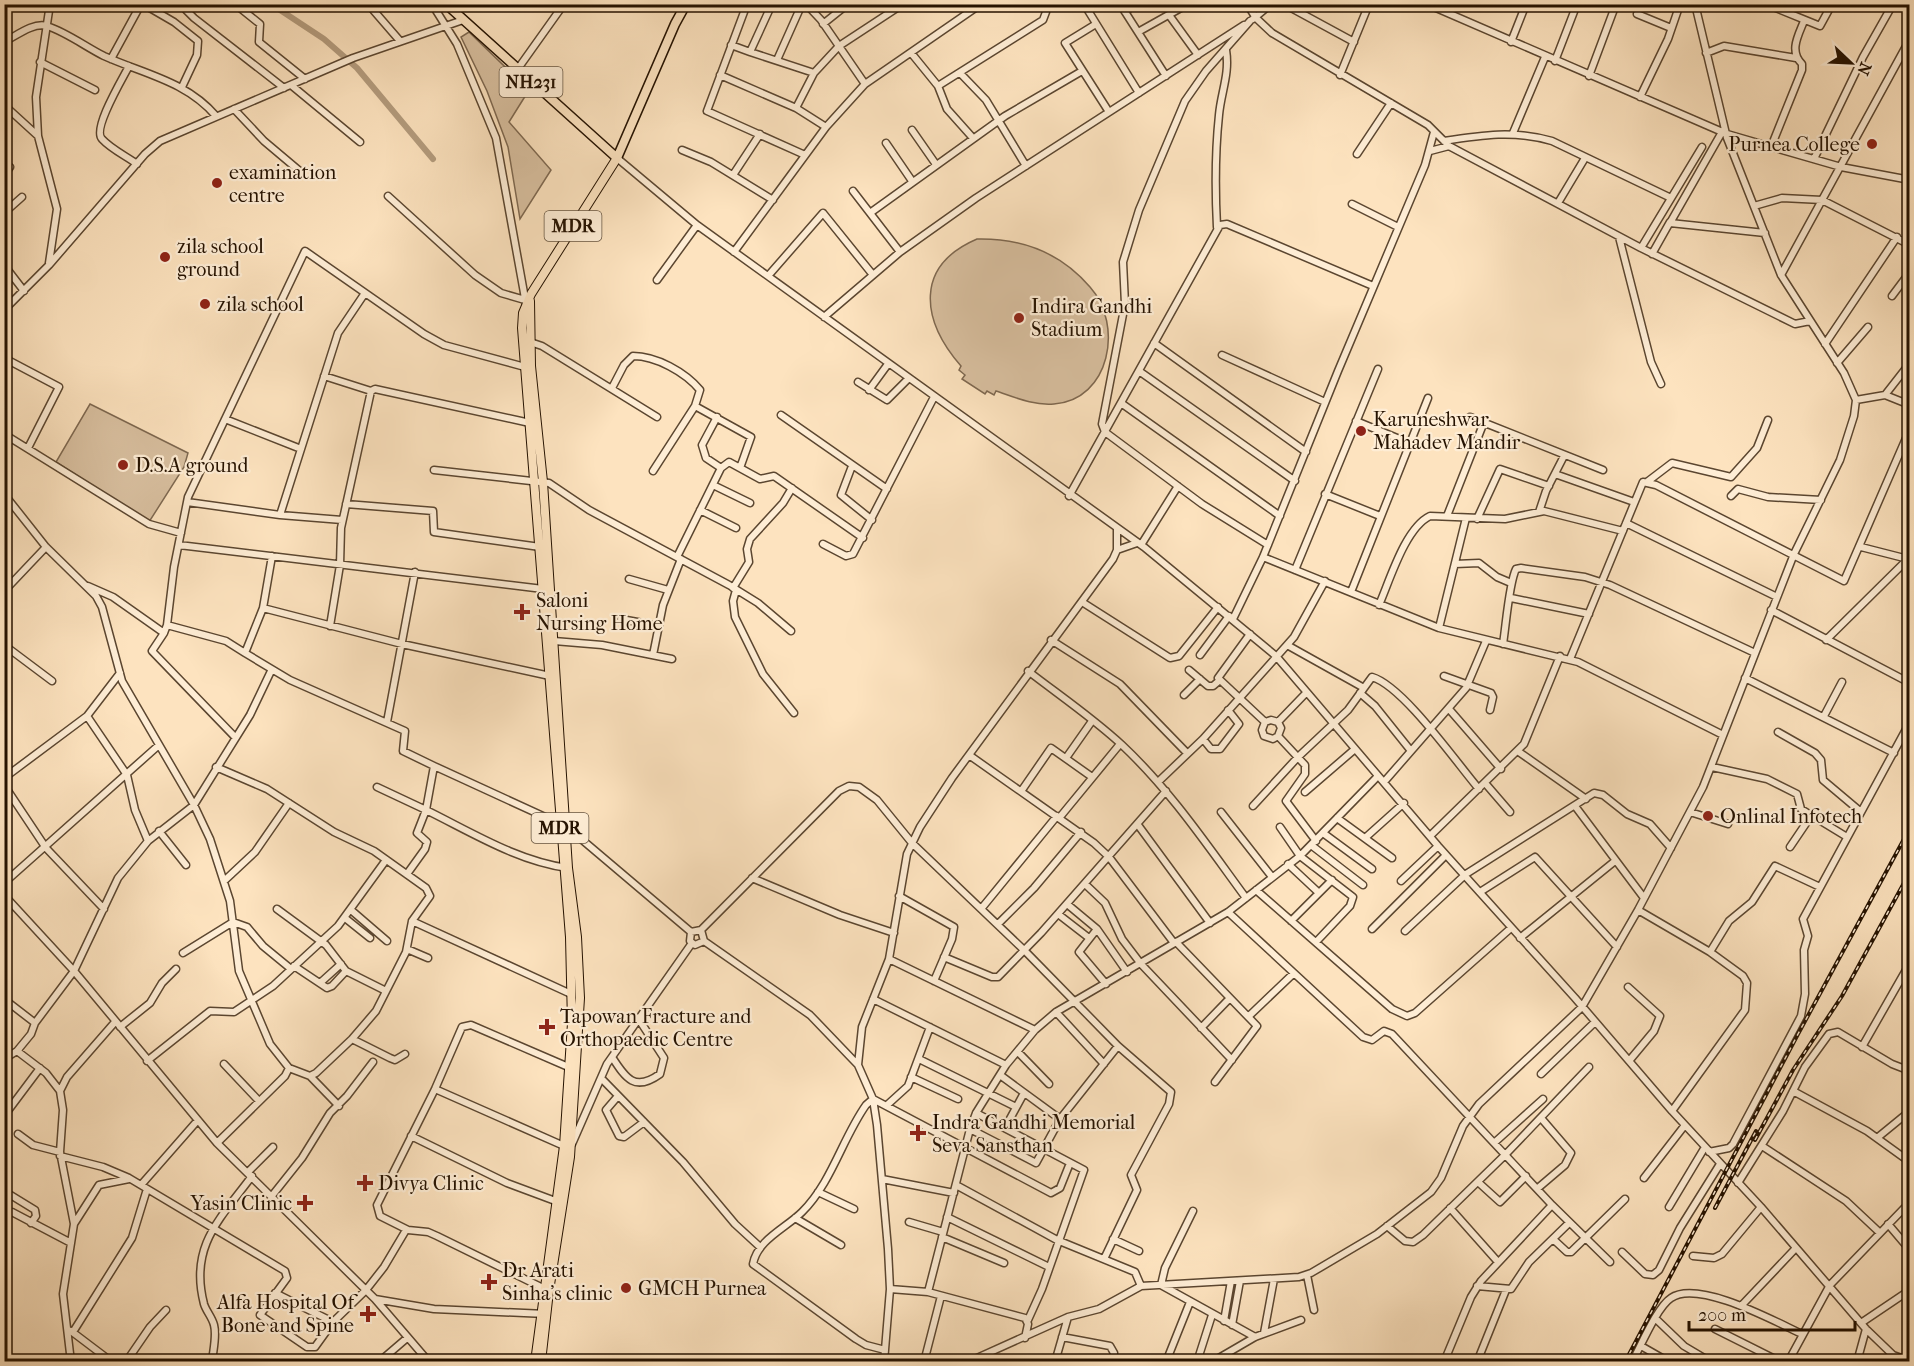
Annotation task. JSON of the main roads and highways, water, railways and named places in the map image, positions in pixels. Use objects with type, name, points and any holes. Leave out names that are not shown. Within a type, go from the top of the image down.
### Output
[{"type":"highway","name":"NH231","points":[[446,4],[617,158]]},
{"type":"highway","points":[[617,158],[675,24],[686,4]]},
{"type":"main road","name":"MDR","points":[[563,825],[540,547],[539,482],[530,423],[522,328],[527,299],[617,158]]},
{"type":"main road","name":"MDR","points":[[527,299],[539,482],[554,641],[570,938],[573,1069]]},
{"type":"main road","name":"MDR","points":[[546,1290],[557,1257],[580,998],[577,937],[565,867]]},
{"type":"main road","name":"MDR","points":[[535,1362],[563,1166],[568,1146]]},
{"type":"main road","name":"MDR","points":[[542,1362],[543,1314]]},
{"type":"waterway","points":[[271,4],[324,39],[357,68],[433,159]]},
{"type":"railway","points":[[1625,1362],[1798,1034],[1910,828]]},
{"type":"railway","points":[[1755,1140],[1793,1070],[1842,996],[1910,872]]},
{"type":"railway","points":[[1715,1208],[1756,1131]]},
{"type":"place","name":"Purnea College","points":[[1872,144]]},
{"type":"place","name":"examination centre","points":[[217,183]]},
{"type":"place","name":"zila school ground","points":[[165,257]]},
{"type":"place","name":"zila school","points":[[205,304]]},
{"type":"place","name":"Indira Gandhi Stadium","points":[[1019,318]]},
{"type":"place","name":"Karuneshwar Mahadev Mandir","points":[[1361,431]]},
{"type":"place","name":"D.S.A ground","points":[[123,465]]},
{"type":"place","name":"Saloni Nursing Home","points":[[522,612]]},
{"type":"place","name":"Onlinal Infotech","points":[[1708,816]]},
{"type":"place","name":"Tapowan Fracture and Orthopaedic Centre","points":[[547,1027]]},
{"type":"place","name":"Indra Gandhi Memorial Seva Sansthan","points":[[918,1133]]},
{"type":"place","name":"Divya Clinic","points":[[365,1183]]},
{"type":"place","name":"Yasin Clinic","points":[[305,1203]]},
{"type":"place","name":"Dr Arati Sinha's clinic","points":[[489,1282]]},
{"type":"place","name":"GMCH Purnea","points":[[626,1288]]},
{"type":"place","name":"Alfa Hospital Of Bone and Spine","points":[[368,1314]]}]
